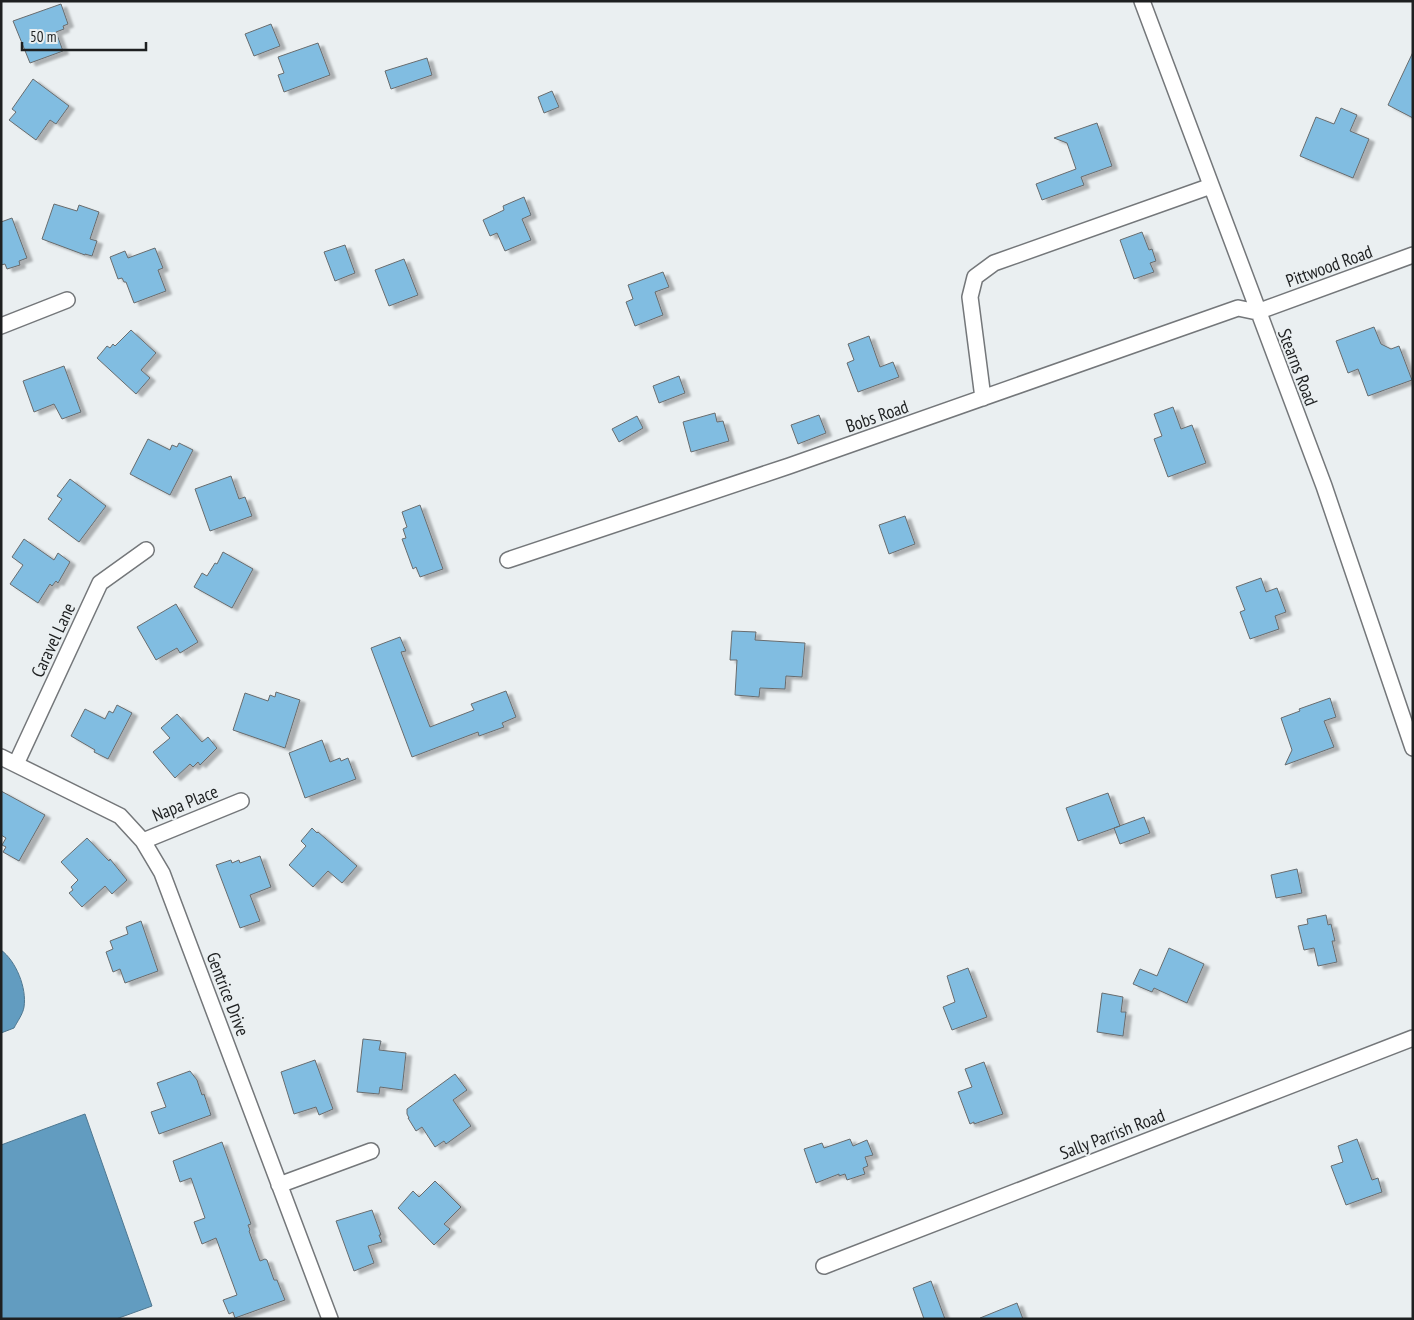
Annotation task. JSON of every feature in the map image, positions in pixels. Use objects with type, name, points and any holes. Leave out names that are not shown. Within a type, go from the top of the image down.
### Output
[{"type":"street","name":"Stearns Road","points":[[1142,1],[1257,312],[1324,486],[1413,748]]},
{"type":"street","points":[[983,398],[970,297],[975,277],[994,263],[1211,186]]},
{"type":"street","name":"Pittwood Road","points":[[1257,312],[1413,255]]},
{"type":"street","points":[[1,326],[66,300]]},
{"type":"street","name":"Bobs Road","points":[[508,560],[789,466],[1238,308],[1257,312]]},
{"type":"street","name":"Caravel Lane","points":[[16,764],[100,583],[146,550]]},
{"type":"street","name":"Gentrice Drive","points":[[1,757],[120,816],[143,840],[162,873],[330,1319]]},
{"type":"street","name":"Napa Place","points":[[143,840],[241,801]]},
{"type":"street","name":"Sally Parrish Road","points":[[824,1266],[1413,1038]]},
{"type":"street","points":[[279,1185],[371,1151]]},
{"type":"water","points":[[1,950],[16,968],[24,992],[24,1007],[14,1028],[1,1033]]},
{"type":"water","points":[[85,1114],[152,1306],[116,1319],[1,1319],[1,1145]]},
{"type":"building","points":[[61,4],[68,24],[63,26],[64,29],[56,32],[63,51],[30,63],[13,21]]},
{"type":"building","points":[[271,24],[280,46],[254,56],[245,34]]},
{"type":"building","points":[[318,43],[330,75],[284,92],[278,75],[284,73],[278,57]]},
{"type":"building","points":[[1413,52],[1413,118],[1388,105]]},
{"type":"building","points":[[427,58],[432,75],[391,89],[385,71]]},
{"type":"building","points":[[33,79],[69,106],[56,124],[50,120],[36,140],[9,120],[16,112],[12,109]]},
{"type":"building","points":[[552,91],[559,107],[544,113],[538,97]]},
{"type":"building","points":[[1341,108],[1357,115],[1350,131],[1369,139],[1353,178],[1300,156],[1316,117],[1334,124]]},
{"type":"building","points":[[1097,123],[1112,166],[1081,177],[1084,185],[1042,200],[1036,184],[1076,169],[1067,143],[1054,138]]},
{"type":"building","points":[[524,197],[531,215],[522,219],[531,240],[505,251],[497,233],[490,236],[483,220],[504,210],[503,206]]},
{"type":"building","points":[[54,204],[77,211],[79,205],[99,212],[90,239],[97,241],[92,256],[42,239]]},
{"type":"building","points":[[12,218],[27,258],[19,261],[20,265],[7,269],[5,264],[1,265],[1,222]]},
{"type":"building","points":[[1142,232],[1149,250],[1152,249],[1156,261],[1150,263],[1154,272],[1134,279],[1120,240]]},
{"type":"building","points":[[345,245],[355,273],[335,281],[324,252]]},
{"type":"building","points":[[155,248],[163,268],[158,270],[166,291],[134,303],[126,282],[122,278],[118,279],[110,257],[125,251],[128,258]]},
{"type":"building","points":[[404,259],[418,295],[389,306],[375,270]]},
{"type":"building","points":[[663,272],[669,287],[655,292],[663,315],[635,326],[626,302],[633,299],[628,285]]},
{"type":"building","points":[[1374,327],[1381,344],[1391,349],[1399,346],[1412,380],[1368,396],[1358,369],[1348,373],[1336,341]]},
{"type":"building","points":[[131,330],[156,353],[141,370],[150,378],[136,394],[97,358],[107,346],[110,348],[113,344],[115,346]]},
{"type":"building","points":[[869,336],[880,367],[893,362],[899,377],[858,392],[847,363],[854,360],[848,344]]},
{"type":"building","points":[[64,366],[81,412],[62,419],[54,404],[34,412],[23,381]]},
{"type":"building","points":[[679,376],[685,393],[659,403],[653,386]]},
{"type":"building","points":[[1173,407],[1181,429],[1192,425],[1206,463],[1168,477],[1154,439],[1162,436],[1154,414]]},
{"type":"building","points":[[715,413],[717,422],[723,421],[729,441],[691,452],[683,422]]},
{"type":"building","points":[[819,415],[826,433],[798,444],[791,425]]},
{"type":"building","points":[[637,416],[643,428],[619,442],[612,429]]},
{"type":"building","points":[[148,439],[170,450],[172,445],[177,447],[179,443],[193,450],[170,495],[130,474]]},
{"type":"building","points":[[231,476],[239,499],[245,497],[252,516],[210,531],[195,489]]},
{"type":"building","points":[[70,479],[106,506],[79,542],[48,519],[62,499],[57,496]]},
{"type":"building","points":[[420,505],[443,569],[420,577],[416,567],[413,569],[402,539],[406,538],[403,529],[407,527],[402,512]]},
{"type":"building","points":[[905,516],[915,544],[889,554],[879,525]]},
{"type":"building","points":[[24,539],[54,560],[58,553],[70,562],[58,583],[56,581],[52,586],[50,584],[38,603],[10,584],[23,565],[12,557]]},
{"type":"building","points":[[223,552],[253,569],[232,608],[194,587],[202,573],[207,576],[215,563],[217,564]]},
{"type":"building","points":[[1261,578],[1266,592],[1277,588],[1286,612],[1275,616],[1279,629],[1250,639],[1240,612],[1245,610],[1236,587]]},
{"type":"building","points":[[176,604],[198,642],[180,653],[177,648],[156,660],[137,627]]},
{"type":"building","points":[[732,631],[756,632],[755,640],[805,643],[802,677],[786,676],[785,689],[760,688],[759,697],[735,695],[737,660],[730,660]]},
{"type":"building","points":[[400,637],[406,651],[401,652],[430,727],[474,710],[471,704],[506,691],[516,717],[502,723],[504,727],[479,736],[478,732],[412,757],[371,648]]},
{"type":"building","points":[[276,692],[300,700],[285,748],[233,730],[245,693],[268,701],[270,695],[275,697]]},
{"type":"building","points":[[1330,698],[1336,717],[1324,721],[1334,747],[1285,765],[1292,750],[1281,718],[1300,711],[1299,709]]},
{"type":"building","points":[[117,705],[132,713],[108,759],[71,736],[85,709],[105,719],[109,711],[113,713]]},
{"type":"building","points":[[177,714],[202,742],[208,737],[217,748],[200,765],[198,762],[193,767],[190,764],[175,778],[153,752],[170,738],[161,728]]},
{"type":"building","points":[[322,740],[330,762],[340,758],[341,761],[348,758],[356,779],[305,798],[289,753]]},
{"type":"building","points":[[1,791],[45,815],[19,861],[3,852],[6,847],[2,845],[6,838],[1,835]]},
{"type":"building","points":[[1108,793],[1120,826],[1078,841],[1066,808]]},
{"type":"building","points":[[1144,817],[1150,833],[1120,844],[1114,828]]},
{"type":"building","points":[[312,828],[357,866],[342,883],[328,871],[313,887],[289,865],[306,846],[301,841]]},
{"type":"building","points":[[87,838],[109,861],[110,859],[127,880],[112,894],[105,886],[82,907],[69,893],[73,890],[71,887],[78,880],[61,862]]},
{"type":"building","points":[[260,856],[271,887],[250,895],[260,921],[240,928],[216,865],[231,860],[232,863],[239,860],[240,863]]},
{"type":"building","points":[[1297,869],[1302,893],[1276,898],[1271,875]]},
{"type":"building","points":[[1326,915],[1328,925],[1331,924],[1335,941],[1332,941],[1337,962],[1318,966],[1314,948],[1304,950],[1298,926],[1308,924],[1307,919]]},
{"type":"building","points":[[141,921],[158,971],[125,983],[120,969],[113,972],[106,952],[113,949],[110,941],[128,934],[126,927]]},
{"type":"building","points":[[1169,948],[1204,964],[1187,1003],[1154,988],[1152,992],[1133,984],[1140,969],[1157,976]]},
{"type":"building","points":[[968,968],[987,1017],[952,1030],[943,1007],[955,1002],[947,976]]},
{"type":"building","points":[[1102,993],[1123,997],[1121,1012],[1126,1012],[1123,1036],[1097,1032]]},
{"type":"building","points":[[363,1039],[381,1041],[379,1050],[406,1053],[402,1090],[380,1087],[379,1094],[357,1092]]},
{"type":"building","points":[[315,1060],[333,1109],[319,1115],[316,1107],[294,1114],[281,1072]]},
{"type":"building","points":[[984,1062],[1003,1114],[970,1124],[958,1092],[972,1087],[965,1069]]},
{"type":"building","points":[[190,1071],[197,1080],[202,1095],[204,1094],[211,1115],[159,1134],[151,1112],[166,1107],[157,1083]]},
{"type":"building","points":[[455,1074],[467,1090],[453,1100],[471,1126],[446,1144],[444,1141],[435,1147],[422,1127],[416,1131],[408,1118],[407,1109]]},
{"type":"building","points":[[850,1139],[853,1146],[867,1140],[873,1155],[865,1157],[868,1166],[863,1168],[865,1174],[847,1180],[845,1174],[839,1176],[839,1174],[816,1183],[804,1149],[822,1143],[824,1148]]},
{"type":"building","points":[[1357,1139],[1372,1180],[1378,1178],[1382,1192],[1346,1205],[1331,1166],[1343,1162],[1338,1146]]},
{"type":"building","points":[[222,1142],[251,1224],[248,1225],[249,1231],[260,1261],[267,1260],[274,1280],[277,1280],[285,1300],[235,1318],[233,1312],[229,1314],[223,1300],[237,1295],[216,1238],[202,1244],[194,1222],[205,1218],[191,1178],[180,1182],[173,1161]]},
{"type":"building","points":[[435,1181],[461,1207],[444,1224],[450,1229],[434,1245],[398,1208],[413,1191],[419,1197]]},
{"type":"building","points":[[372,1210],[382,1242],[368,1246],[374,1263],[354,1271],[336,1221]]},
{"type":"building","points":[[931,1281],[945,1319],[924,1319],[913,1288]]},
{"type":"building","points":[[1017,1303],[1023,1319],[980,1319],[980,1318]]}]
